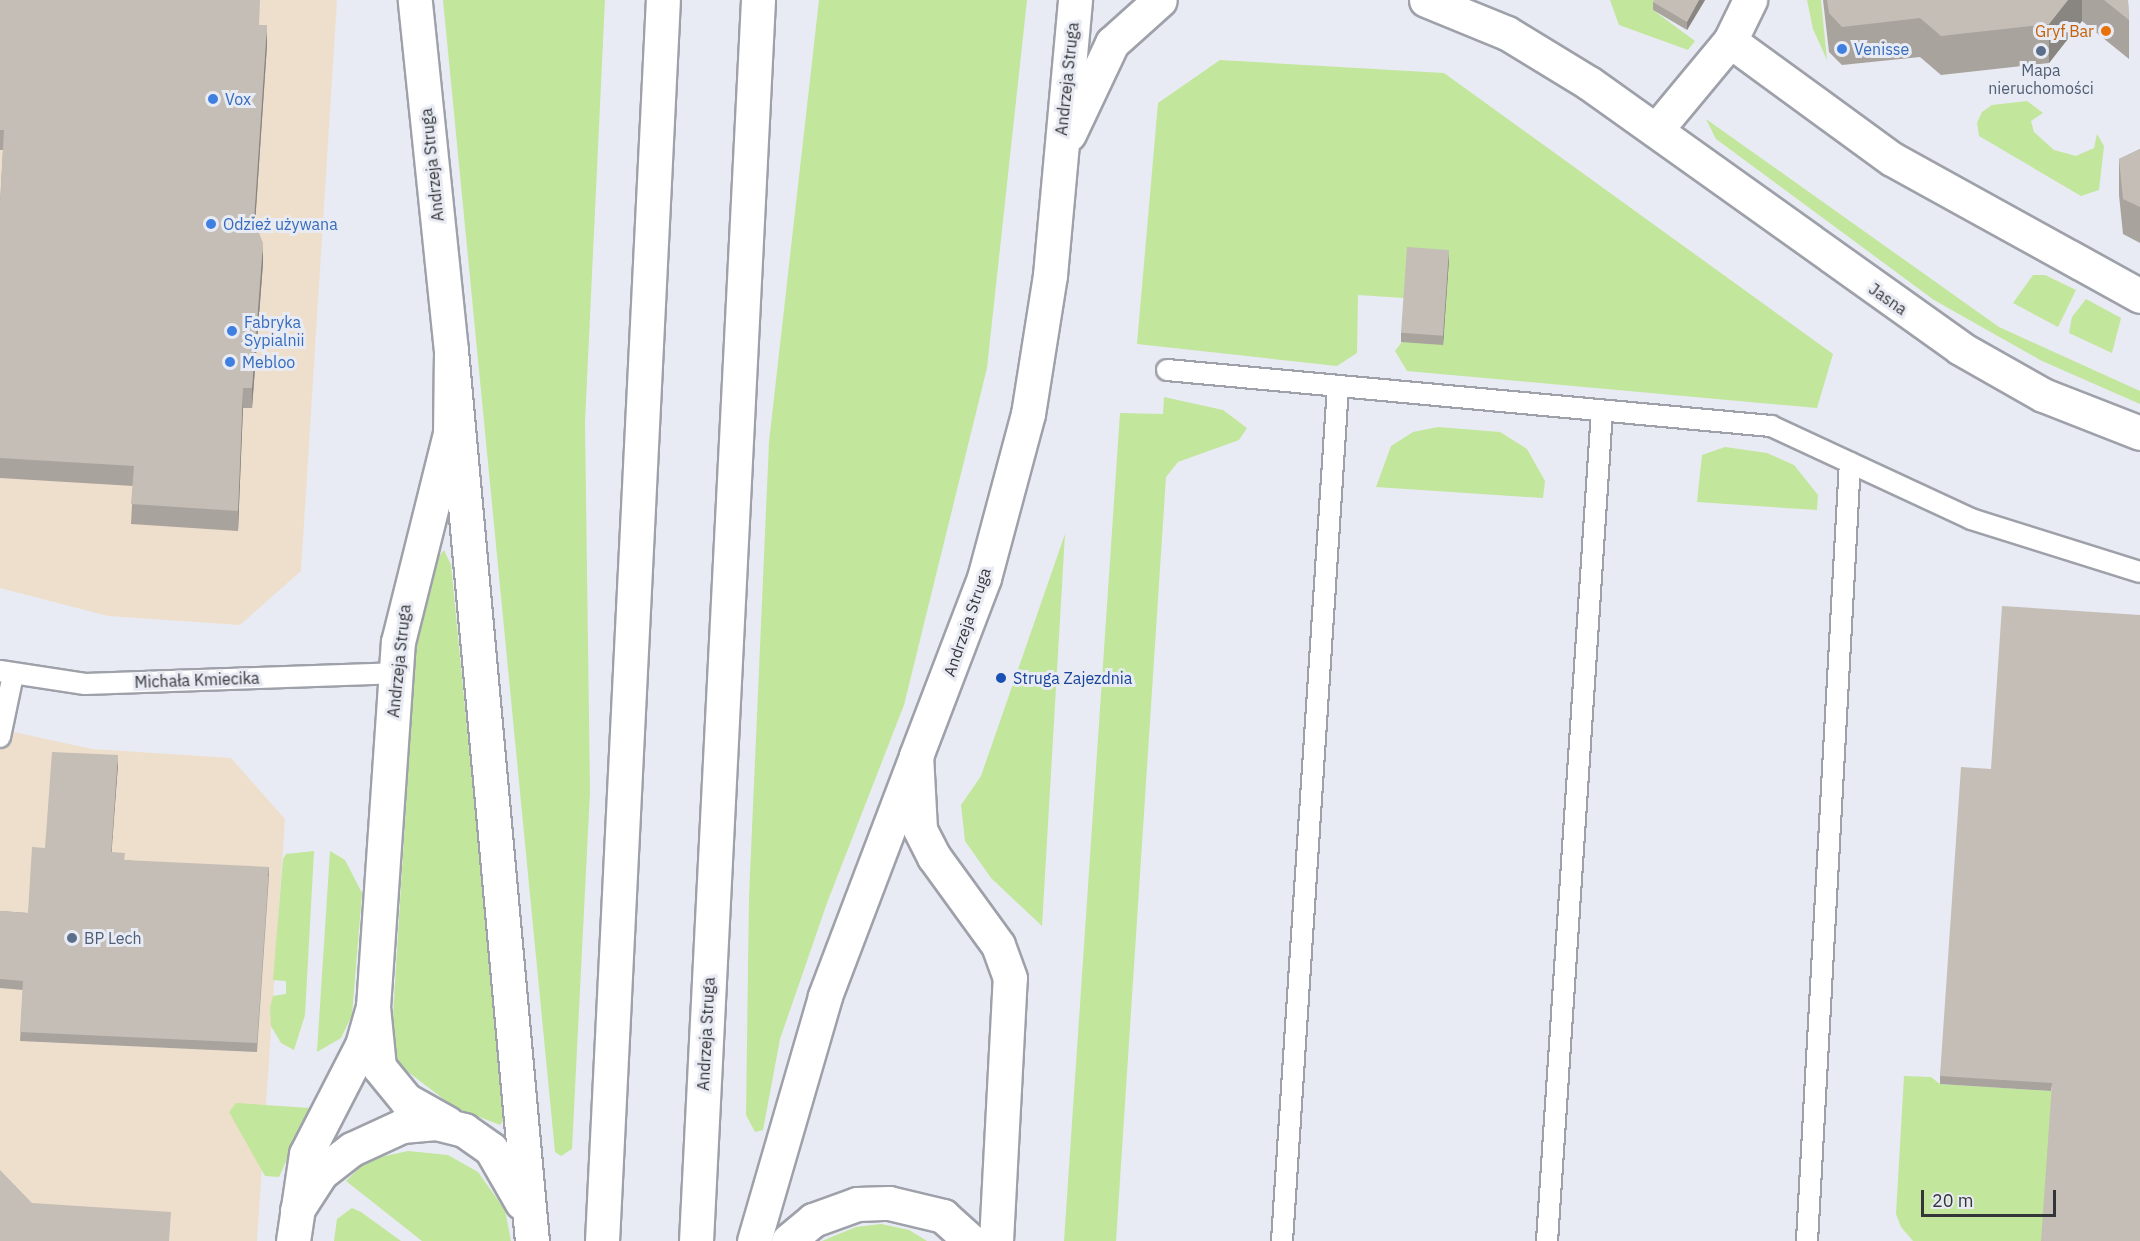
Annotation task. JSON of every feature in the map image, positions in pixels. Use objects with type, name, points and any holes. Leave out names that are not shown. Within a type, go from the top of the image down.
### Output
[{"type":"main road","name":"Andrzeja Struga","points":[[295,1226],[306,1154],[362,1045],[373,1007],[394,673],[402,614],[447,458],[451,351],[416,0]]},
{"type":"main road","points":[[602,1241],[663,0]]},
{"type":"main road","name":"Andrzeja Struga","points":[[696,1241],[758,0]]},
{"type":"main road","name":"Andrzeja Struga","points":[[996,1241],[1010,978],[998,945],[920,829],[916,756],[984,578],[1019,455],[1050,275],[1058,157],[1075,0]]},
{"type":"main road","name":"Andrzeja Struga","points":[[1058,157],[1112,43],[1160,0]]},
{"type":"main road","name":"Jasna","points":[[1426,0],[1507,33],[1656,130],[1960,348],[2043,395],[2140,434]]},
{"type":"main road","points":[[1656,130],[1730,41],[1750,0]]},
{"type":"main road","points":[[1730,41],[1892,159],[2140,296]]},
{"type":"main road","points":[[451,351],[532,1241]]},
{"type":"main road","points":[[754,1241],[825,996],[916,756]]},
{"type":"main road","points":[[373,1007],[375,1054],[387,1079],[420,1110],[478,1139],[506,1167],[532,1241]]},
{"type":"main road","points":[[295,1226],[321,1173],[352,1149],[402,1126],[451,1125]]},
{"type":"main road","points":[[788,1241],[813,1220],[857,1204],[889,1203],[943,1216],[971,1241]]},
{"type":"lane","points":[[1167,370],[1771,426],[1971,519],[2140,572]]},
{"type":"lane","points":[[1282,1241],[1338,386]]},
{"type":"lane","points":[[1547,1241],[1602,411]]},
{"type":"lane","points":[[1807,1241],[1850,463]]},
{"type":"lane","name":"Michała Kmiecika","points":[[7,673],[85,684],[394,673]]},
{"type":"lane","points":[[0,737],[7,673]]},
{"type":"shaded area","points":[[0,0],[337,0],[301,571],[240,625],[108,616],[0,588]]},
{"type":"shaded area","points":[[0,729],[92,749],[231,758],[285,819],[257,1241],[0,1241]]},
{"type":"green space","points":[[443,0],[605,0],[585,422],[590,792],[572,1149],[561,1156],[555,1152]]},
{"type":"green space","points":[[819,0],[1027,0],[987,368],[904,705],[827,903],[780,1039],[763,1130],[755,1132],[746,1115],[749,897],[769,442]]},
{"type":"green space","points":[[1610,0],[1658,0],[1653,10],[1695,41],[1688,50],[1619,25]]},
{"type":"green space","points":[[1807,0],[1821,0],[1827,60],[1813,29]]},
{"type":"green space","points":[[1220,60],[1444,73],[1833,354],[1817,408],[1407,371],[1395,351],[1401,343],[1404,298],[1358,295],[1357,353],[1337,366],[1137,344],[1158,103]]},
{"type":"green space","points":[[2027,101],[2043,113],[2031,121],[2034,132],[2054,150],[2076,156],[2094,148],[2097,134],[2104,146],[2099,190],[2081,196],[1979,136],[1977,123],[1982,112],[1992,105]]},
{"type":"green space","points":[[1706,119],[1999,327],[2140,391],[2140,404],[2042,361],[1934,300],[1716,139]]},
{"type":"green space","points":[[2033,275],[2045,275],[2076,290],[2058,327],[2013,303]]},
{"type":"green space","points":[[2086,299],[2121,318],[2112,353],[2069,333],[2072,317]]},
{"type":"green space","points":[[1164,397],[1223,410],[1247,428],[1239,440],[1178,462],[1166,477],[1116,1241],[1064,1241],[1120,413],[1163,414]]},
{"type":"green space","points":[[1438,427],[1500,432],[1527,449],[1545,481],[1543,498],[1376,487],[1391,446],[1413,432]]},
{"type":"green space","points":[[1725,447],[1767,453],[1794,465],[1818,495],[1817,510],[1697,502],[1702,455]]},
{"type":"green space","points":[[1065,534],[1042,926],[991,878],[965,841],[961,805],[981,776]]},
{"type":"green space","points":[[444,550],[451,565],[505,1118],[500,1125],[454,1107],[399,1065],[392,1032],[416,644],[437,559]]},
{"type":"green space","points":[[314,851],[305,1015],[294,1050],[281,1043],[271,1026],[270,1007],[273,996],[286,994],[286,981],[273,980],[283,859],[286,854]]},
{"type":"green space","points":[[330,851],[345,860],[362,893],[352,1015],[341,1038],[317,1052]]},
{"type":"green space","points":[[1904,1076],[1931,1077],[1940,1084],[2052,1091],[2042,1241],[1913,1241],[1901,1227],[1896,1214]]},
{"type":"green space","points":[[236,1103],[310,1108],[279,1177],[265,1176],[229,1112]]},
{"type":"green space","points":[[408,1151],[448,1155],[478,1172],[505,1210],[511,1241],[422,1241],[346,1181],[367,1160]]},
{"type":"green space","points":[[352,1208],[401,1241],[334,1241],[337,1219]]},
{"type":"green space","points":[[881,1224],[909,1230],[927,1241],[822,1241],[856,1227]]},
{"type":"building","points":[[0,0],[260,0],[259,25],[267,25],[254,220],[263,243],[252,388],[243,388],[238,511],[131,504],[134,466],[0,458],[0,204],[4,130],[0,130]]},
{"type":"building","points":[[1654,0],[1699,0],[1687,22],[1653,2]]},
{"type":"building","points":[[1827,0],[2068,0],[2049,24],[1941,36],[1920,18],[1842,27],[1829,13]]},
{"type":"building","points":[[2104,0],[2128,0],[2129,20]]},
{"type":"building","points":[[2140,149],[2140,207],[2123,199],[2119,159]]},
{"type":"building","points":[[1407,247],[1449,250],[1443,336],[1401,333]]},
{"type":"building","points":[[2002,606],[2140,615],[2140,1241],[2041,1241],[2052,1083],[1940,1076],[1961,767],[1991,769]]},
{"type":"building","points":[[52,752],[118,755],[111,852],[125,853],[124,860],[269,867],[257,1043],[20,1032],[23,981],[0,979],[0,911],[28,913],[32,847],[45,848]]},
{"type":"building","points":[[0,1170],[32,1203],[171,1212],[169,1241],[0,1241]]},
{"type":"place","name":"Gryf Bar","points":[[2106,31]]},
{"type":"place","name":"Venisse","points":[[1842,49]]},
{"type":"place","name":"Mapa nieruchomości","points":[[2041,51]]},
{"type":"place","name":"Vox","points":[[213,99]]},
{"type":"place","name":"Odzież używana","points":[[211,224]]},
{"type":"place","name":"Fabryka Sypialnii","points":[[232,331]]},
{"type":"place","name":"Mebloo","points":[[230,362]]},
{"type":"place","name":"Struga Zajezdnia","points":[[1001,678]]},
{"type":"place","name":"BP Lech","points":[[72,938]]}]
